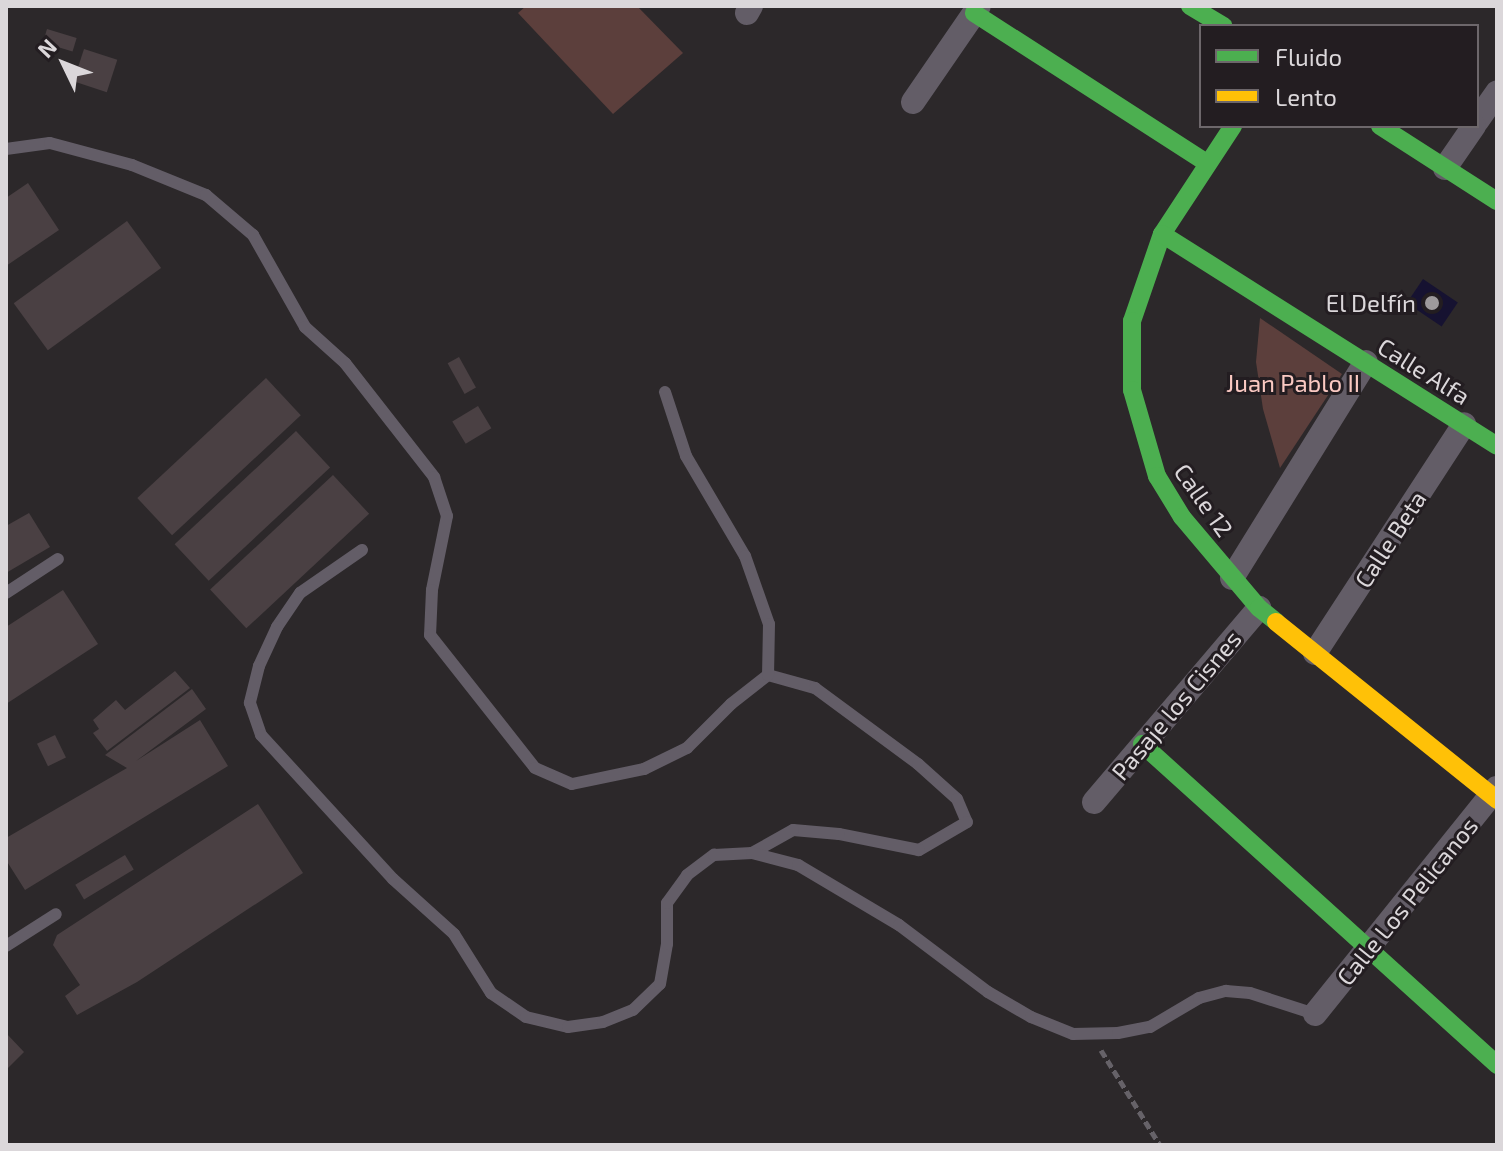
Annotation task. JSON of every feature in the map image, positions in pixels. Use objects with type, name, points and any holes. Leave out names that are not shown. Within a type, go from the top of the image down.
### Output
[{"type":"street","points":[[1190,6],[1220,24]]},
{"type":"street","points":[[913,102],[977,10],[1207,163]]},
{"type":"street","points":[[1479,118],[1497,92]]},
{"type":"street","name":"Calle 12","points":[[1232,128],[1162,234],[1132,321],[1132,390],[1157,476],[1182,517],[1259,608],[1495,794]]},
{"type":"street","points":[[1383,128],[1497,201]]},
{"type":"street","points":[[1445,168],[1473,128]]},
{"type":"street","name":"Calle Alfa","points":[[1162,234],[1497,446]]},
{"type":"street","points":[[1232,578],[1366,362]]},
{"type":"street","name":"Calle Beta","points":[[1315,653],[1464,424]]},
{"type":"street","name":"Pasaje los Cisnes","points":[[1094,802],[1259,608]]},
{"type":"street","points":[[1142,744],[1497,1065]]},
{"type":"street","name":"Calle Los Pelicanos","points":[[1315,1014],[1495,794]]},
{"type":"lane","points":[[6,149],[50,143],[132,165],[206,195],[253,235],[305,327],[345,363],[434,477],[447,516],[432,590],[430,635],[535,768],[572,784],[644,769],[687,748],[731,704],[768,675]]},
{"type":"lane","points":[[665,392],[686,456],[745,556],[769,624],[768,675]]},
{"type":"lane","points":[[362,550],[300,593],[277,627],[265,653],[250,703],[261,735],[393,879],[454,934],[491,993],[526,1017],[568,1027],[603,1022],[633,1010],[660,984],[667,944],[667,903],[687,875],[714,855],[752,853],[798,865],[899,925],[988,992],[1031,1017],[1073,1034],[1150,1027],[1199,998],[1226,991],[1250,993],[1315,1014]]},
{"type":"lane","points":[[6,593],[58,559]]},
{"type":"lane","points":[[752,853],[793,830],[839,834],[919,850],[967,822],[957,799],[905,754],[815,688],[768,675]]},
{"type":"lane","points":[[6,946],[56,914]]},
{"type":"path","points":[[1091,1034],[1160,1145]]},
{"type":"green space","points":[[526,6],[637,6],[683,53],[613,114],[518,13]]},
{"type":"green space","name":"Juan Pablo II","points":[[1260,318],[1342,374],[1280,468],[1263,409],[1256,362]]},
{"type":"shaded area","name":"El Delfín","points":[[1423,279],[1458,302],[1442,327],[1407,303]]},
{"type":"building","points":[[47,29],[77,38],[73,51],[43,42]]},
{"type":"building","points":[[84,49],[117,60],[107,92],[73,81]]},
{"type":"building","points":[[28,183],[59,230],[6,266],[6,198]]},
{"type":"building","points":[[127,221],[161,268],[48,350],[14,303]]},
{"type":"building","points":[[459,357],[476,388],[465,394],[448,363]]},
{"type":"building","points":[[266,378],[301,415],[172,535],[137,498]]},
{"type":"building","points":[[478,406],[491,428],[466,444],[452,421]]},
{"type":"building","points":[[296,431],[330,468],[209,581],[175,544]]},
{"type":"building","points":[[333,475],[369,514],[246,628],[210,590]]},
{"type":"building","points":[[29,513],[50,547],[6,573],[6,526]]},
{"type":"building","points":[[63,590],[98,644],[6,704],[6,627]]},
{"type":"building","points":[[175,671],[190,688],[107,751],[93,733],[99,729],[93,720],[116,700],[125,710]]},
{"type":"building","points":[[192,689],[206,709],[136,761],[200,720],[228,766],[25,890],[6,860],[6,838],[127,768],[105,755]]},
{"type":"building","points":[[55,735],[66,757],[48,766],[37,744]]},
{"type":"building","points":[[258,804],[303,873],[137,982],[77,1015],[65,996],[80,985],[53,945],[57,935]]},
{"type":"building","points":[[125,855],[134,870],[84,899],[75,885]]},
{"type":"building","points":[[6,1033],[24,1052],[6,1070]]},
{"type":"traffic: fast","points":[[1190,6],[1220,24]]},
{"type":"traffic: fast","points":[[974,13],[1207,163]]},
{"type":"traffic: fast","points":[[1232,128],[1162,234],[1132,321],[1132,390],[1157,476],[1182,517],[1259,608],[1276,622]]},
{"type":"traffic: fast","points":[[1383,128],[1497,201]]},
{"type":"traffic: fast","points":[[1162,234],[1497,446]]},
{"type":"traffic: fast","points":[[1142,744],[1497,1065]]},
{"type":"traffic: slow","points":[[1276,622],[1497,800]]},
{"type":"place","name":"El Delfín","points":[[1432,303]]}]
